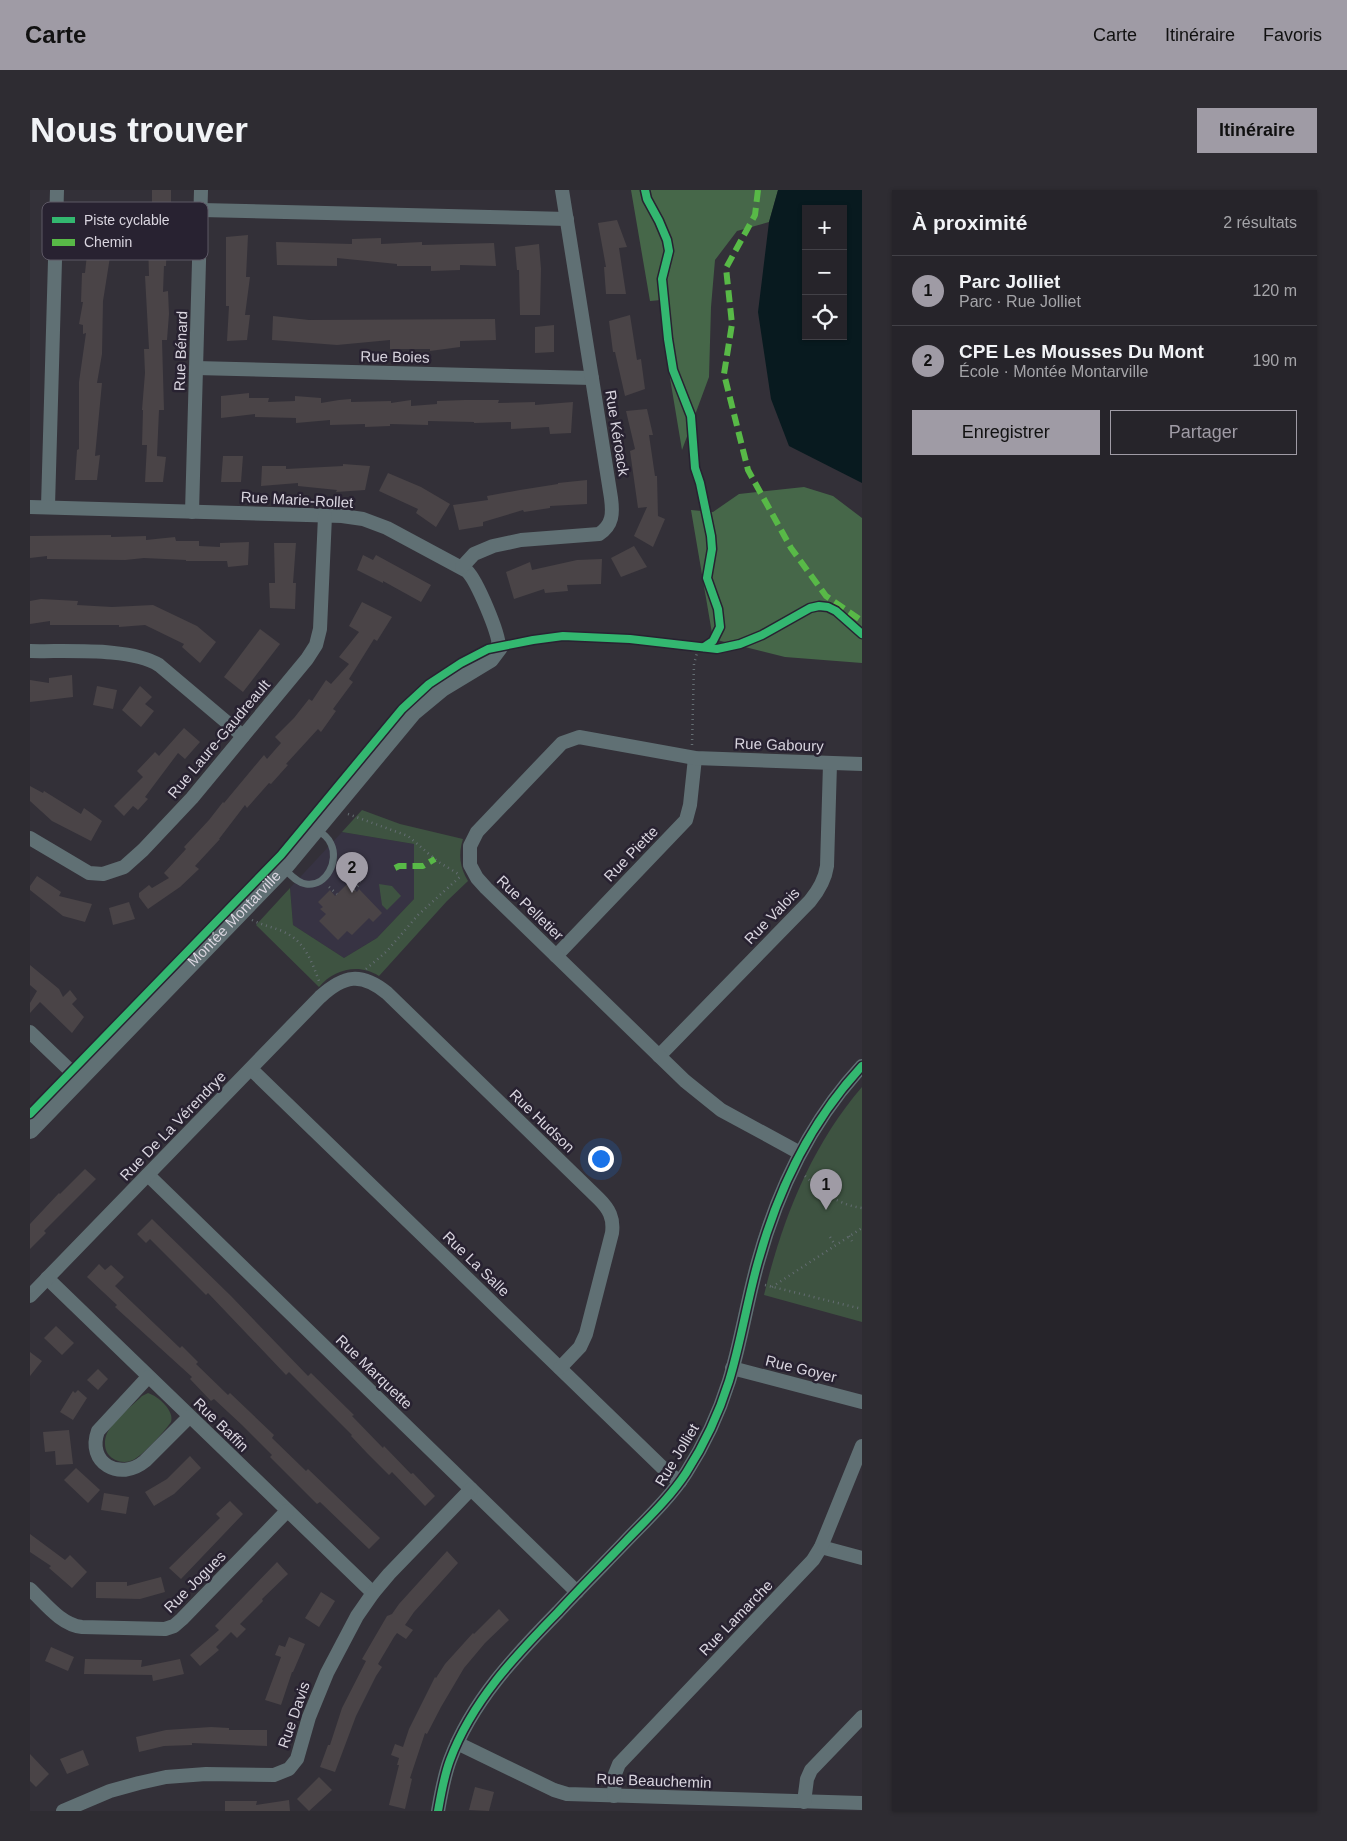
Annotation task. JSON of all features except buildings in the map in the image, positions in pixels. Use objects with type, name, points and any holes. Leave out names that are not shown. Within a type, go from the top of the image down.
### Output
[{"type":"street","name":"Rue Kéroack","points":[[462,567],[474,554],[521,540],[595,535],[603,532],[612,519],[612,505],[562,190]]},
{"type":"street","points":[[208,210],[567,219]]},
{"type":"street","points":[[48,506],[55,260]]},
{"type":"street","name":"Rue Bénard","points":[[192,512],[199,260]]},
{"type":"street","name":"Rue Boies","points":[[196,368],[592,378]]},
{"type":"street","name":"Rue Marie-Rollet","points":[[30,506],[349,516],[379,525],[462,567],[469,573],[475,582],[496,633],[499,647]]},
{"type":"street","name":"Rue Laure-Gaudreault","points":[[30,838],[89,873],[104,874],[118,870],[135,858],[167,825],[308,658],[319,638],[325,516]]},
{"type":"street","name":"Montée Montarville","points":[[30,1130],[283,868],[337,806],[413,712],[435,692],[490,659],[499,647]]},
{"type":"street","points":[[30,651],[123,654],[144,658],[158,666],[243,736]]},
{"type":"street","points":[[467,872],[470,846],[479,828],[562,743],[579,737],[695,758]]},
{"type":"street","name":"Rue Gaboury","points":[[695,758],[862,764]]},
{"type":"street","name":"Rue Piette","points":[[556,956],[686,820],[690,805],[695,758]]},
{"type":"street","name":"Rue Valois","points":[[659,1056],[818,891],[827,866],[830,764]]},
{"type":"street","name":"Rue Pelletier","points":[[467,872],[486,888],[685,1081],[721,1110],[800,1153]]},
{"type":"street","name":"Rue De La Vérendrye","points":[[30,1296],[327,991],[340,982],[353,978],[362,979]]},
{"type":"street","name":"Rue Hudson","points":[[362,979],[374,983],[387,993],[609,1211],[613,1224],[612,1233],[586,1334],[580,1347],[560,1368]]},
{"type":"street","points":[[30,1032],[79,1079]]},
{"type":"street","name":"Rue Jolliet","points":[[438,1811],[446,1772],[457,1743],[472,1715],[502,1672],[527,1643],[657,1509],[680,1482],[710,1430],[732,1368],[764,1241],[778,1199],[800,1153],[831,1102],[862,1066]]},
{"type":"street","name":"Rue La Salle","points":[[251,1069],[666,1471],[680,1482]]},
{"type":"street","name":"Rue Marquette","points":[[148,1175],[577,1592]]},
{"type":"street","name":"Rue Baffin","points":[[47,1278],[373,1593]]},
{"type":"street","name":"Rue Goyer","points":[[732,1368],[862,1402]]},
{"type":"street","points":[[148,1377],[98,1431],[95,1439],[96,1448],[98,1456],[104,1464],[120,1471],[137,1467],[189,1417]]},
{"type":"street","name":"Rue Lamarche","points":[[614,1796],[615,1774],[619,1764],[813,1560],[821,1547],[862,1446]]},
{"type":"street","name":"Rue Davis","points":[[63,1811],[118,1789],[166,1777],[206,1774],[274,1775],[289,1769],[296,1759],[314,1703],[334,1658],[357,1616],[373,1593],[412,1549],[471,1489]]},
{"type":"street","name":"Rue Jogues","points":[[30,1589],[61,1618],[73,1626],[165,1629],[178,1623],[287,1511]]},
{"type":"street","points":[[821,1547],[862,1558]]},
{"type":"street","points":[[804,1802],[807,1779],[811,1770],[862,1717]]},
{"type":"street","name":"Rue Beauchemin","points":[[457,1743],[558,1792],[572,1795],[862,1803]]},
{"type":"lane","points":[[283,868],[306,884],[318,881],[328,872],[334,858],[332,844],[317,830]]},
{"type":"path","points":[[695,646],[709,645]]},
{"type":"path","points":[[695,758],[692,747],[694,664],[698,653],[709,645]]},
{"type":"path","points":[[337,806],[356,818],[408,836],[438,862],[467,872],[418,915],[387,951],[367,968],[362,979]]},
{"type":"path","points":[[354,890],[359,885],[364,863]]},
{"type":"path","points":[[242,911],[252,921],[285,932],[300,944],[311,959],[321,985],[327,991]]},
{"type":"path","points":[[805,1176],[828,1196],[851,1206],[862,1208]]},
{"type":"path","points":[[772,1287],[862,1228]]},
{"type":"path","points":[[849,1236],[852,1241]]},
{"type":"path","points":[[830,1237],[836,1245]]},
{"type":"path","points":[[765,1285],[862,1309]]},
{"type":"shaded area","points":[[778,190],[862,190],[862,483],[789,446],[771,399],[758,312],[769,222]]},
{"type":"shaded area","points":[[342,832],[414,844],[414,899],[377,938],[344,958],[293,925],[290,888]]},
{"type":"green space","points":[[631,190],[778,190],[769,222],[737,231],[715,260],[711,307],[709,377],[682,450],[664,342],[661,300],[650,301]]},
{"type":"green space","points":[[804,487],[833,496],[862,518],[862,663],[785,657],[713,639],[691,510],[713,512],[739,494]]},
{"type":"green space","points":[[362,810],[400,824],[463,839],[461,861],[468,881],[447,901],[379,976],[363,970],[347,970],[332,976],[319,987],[256,925],[290,888],[293,925],[344,958],[377,938],[414,899],[414,844],[342,832]]},
{"type":"green space","points":[[379,884],[392,886],[401,896],[387,910],[382,905]]},
{"type":"green space","points":[[862,1087],[862,1322],[764,1295],[789,1212],[813,1159],[844,1110]]},
{"type":"green space","points":[[148,1393],[165,1404],[172,1418],[171,1422],[137,1458],[127,1462],[120,1462],[108,1454],[105,1438],[108,1431],[122,1415],[142,1396]]},
{"type":"marked path","points":[[758,190],[755,215],[726,268],[732,324],[724,374],[748,470],[791,548],[826,596],[862,621]]},
{"type":"marked path","points":[[395,868],[399,866],[423,866],[435,859]]},
{"type":"cycle path","points":[[645,190],[647,199],[667,240],[669,251],[662,279],[668,339],[673,370],[691,416],[695,468],[711,536],[712,549],[707,578],[718,609],[720,627],[713,641],[704,647]]},
{"type":"cycle path","points":[[30,1114],[281,855],[402,709],[429,684],[461,663],[488,649],[563,636],[630,639],[717,649],[740,644],[762,635],[810,608],[819,606],[828,607],[836,611],[862,634]]},
{"type":"cycle path","points":[[438,1811],[444,1779],[459,1739],[470,1718],[496,1680],[526,1645],[665,1500],[686,1473],[699,1451],[716,1417],[729,1381],[758,1262],[775,1208],[812,1133],[843,1088],[862,1066]]},
{"type":"place","name":"CPE Les Mousses Du Mont","points":[[352,893]]},
{"type":"place","name":"Parc Jolliet","points":[[826,1210]]}]
